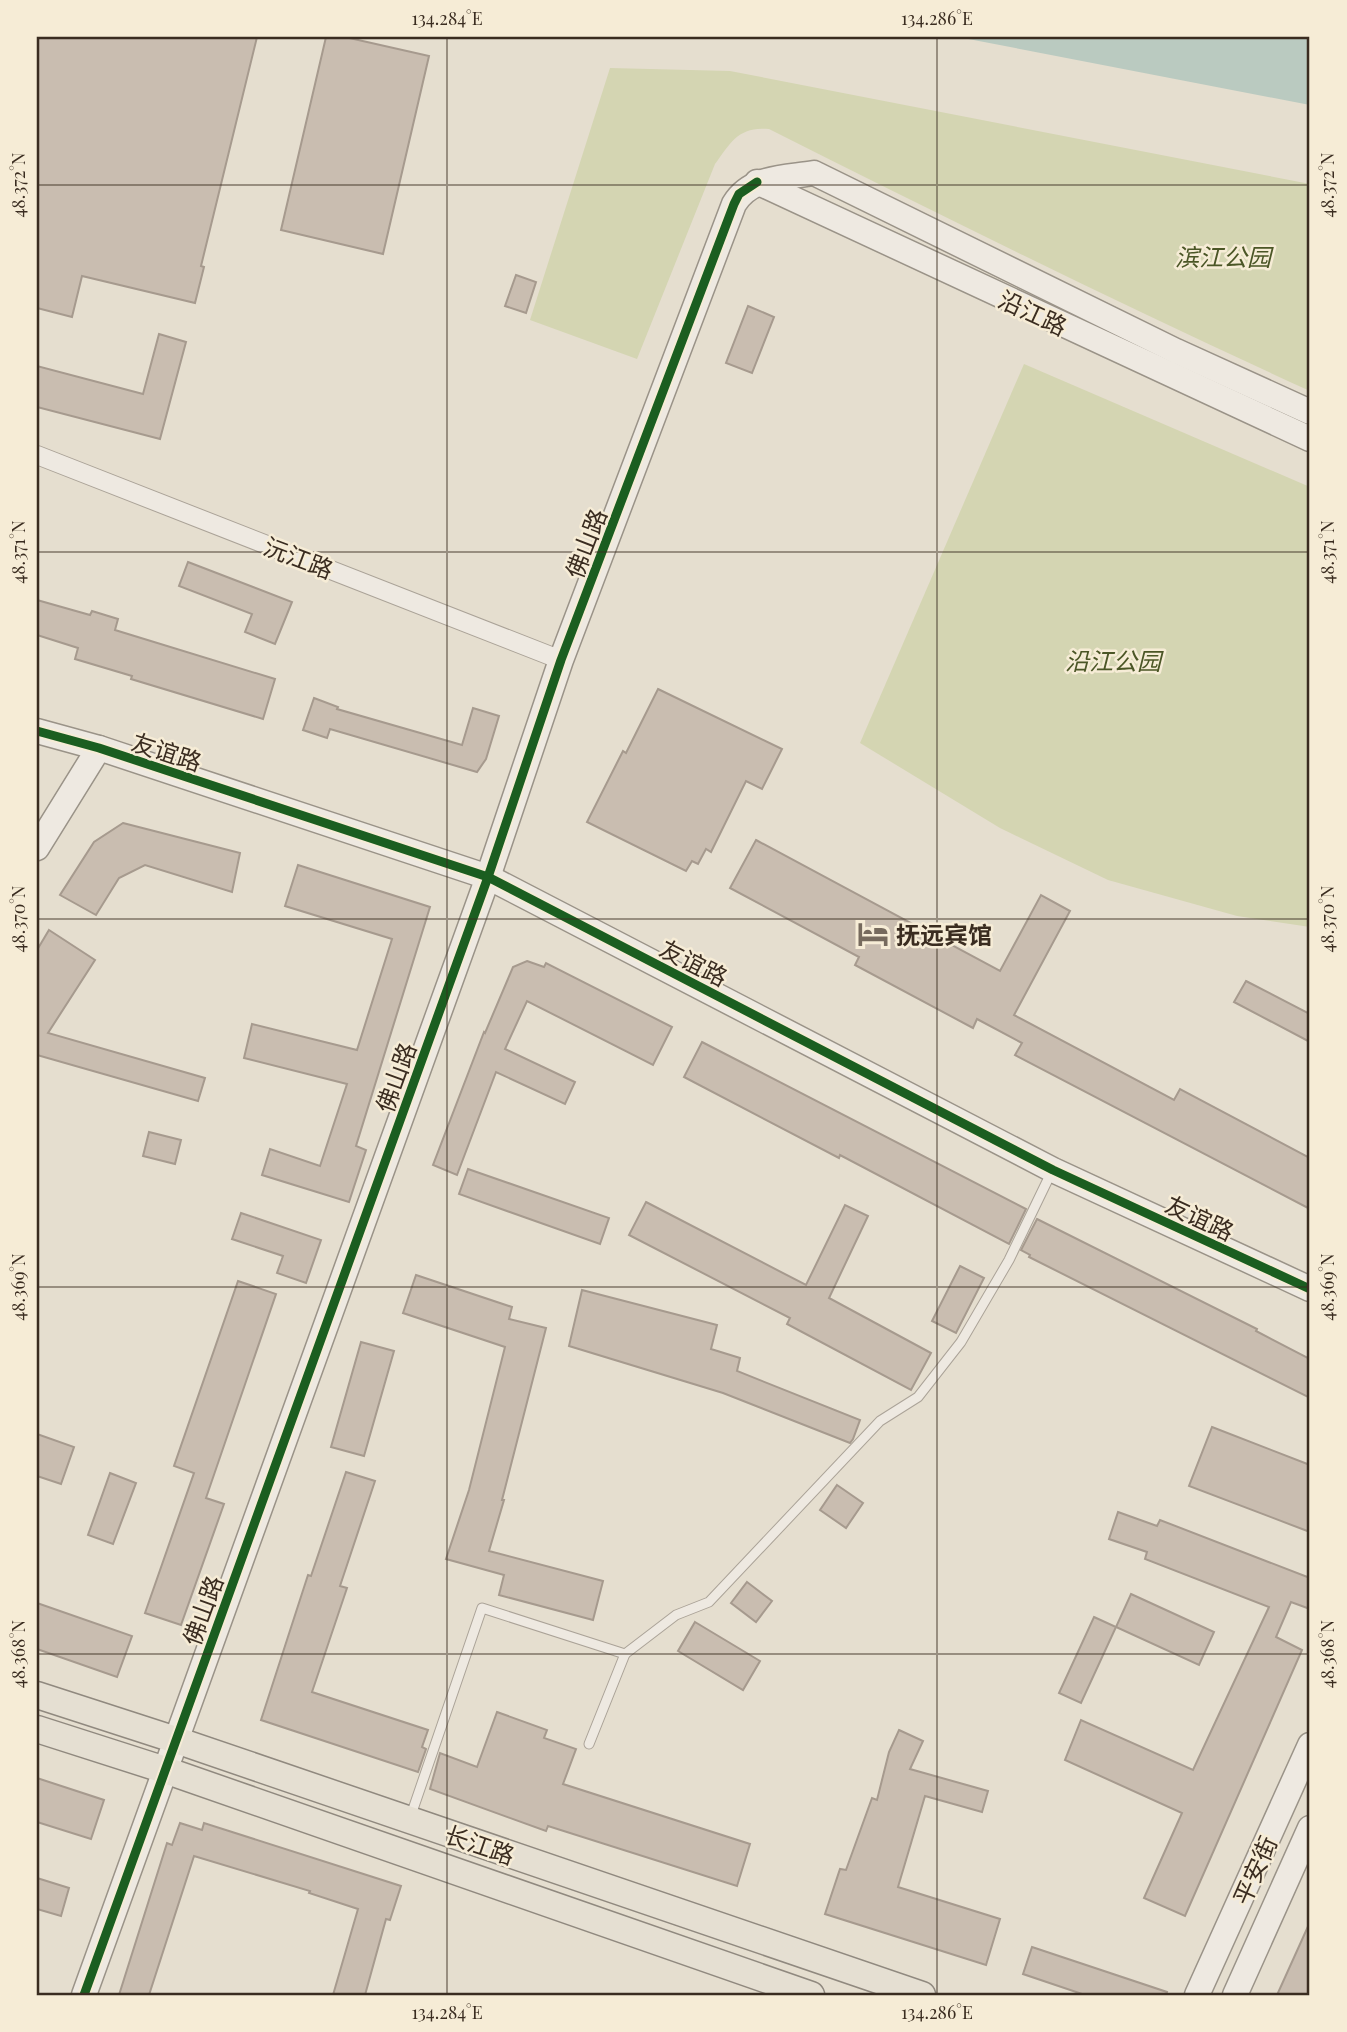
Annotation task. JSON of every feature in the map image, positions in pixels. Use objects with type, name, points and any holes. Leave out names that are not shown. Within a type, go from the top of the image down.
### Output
[{"type":"main road","name":"长江路","points":[[37,1695],[922,1995]]},
{"type":"main road","name":"长江路","points":[[37,1729],[165,1770],[811,1995]]},
{"type":"street","points":[[757,182],[814,173],[1176,351],[1310,412]]},
{"type":"street","name":"沿江路","points":[[757,182],[1310,439]]},
{"type":"street","name":"佛山路","points":[[84,1995],[488,877],[561,660],[734,204],[739,194],[757,182]]},
{"type":"street","name":"沅江路","points":[[37,455],[561,660]]},
{"type":"street","name":"友谊路","points":[[37,731],[99,748],[488,877],[1053,1170],[1310,1289]]},
{"type":"street","points":[[37,848],[99,748]]},
{"type":"street","name":"平安街","points":[[1197,1995],[1310,1745]]},
{"type":"street","name":"平安街","points":[[1235,1995],[1310,1828]]},
{"type":"lane","points":[[589,1744],[625,1654],[676,1615],[709,1602],[880,1421],[918,1397],[968,1330],[1009,1260],[1053,1170]]},
{"type":"lane","points":[[410,1820],[482,1608],[625,1654]]},
{"type":"green space","name":"滨江公园","points":[[610,68],[730,71],[1310,184],[1310,391],[1038,263],[769,129],[743,133],[731,142],[715,164],[637,359],[530,320]]},
{"type":"green space","name":"沿江公园","points":[[1024,364],[1310,487],[1310,927],[1237,916],[1108,880],[1000,828],[860,743]]},
{"type":"shaded area","points":[[958,37],[1310,37],[1310,105]]},
{"type":"building","points":[[37,37],[257,37],[201,266],[204,267],[195,303],[82,276],[72,317],[37,308]]},
{"type":"building","points":[[326,37],[345,37],[429,56],[383,254],[281,230]]},
{"type":"building","points":[[516,275],[536,282],[526,313],[505,306]]},
{"type":"building","points":[[748,306],[774,317],[752,373],[726,363]]},
{"type":"building","points":[[159,334],[186,342],[160,439],[37,407],[37,366],[143,394]]},
{"type":"building","points":[[188,562],[292,602],[275,644],[245,632],[252,614],[179,586]]},
{"type":"building","points":[[37,600],[90,615],[92,611],[118,619],[115,630],[275,679],[263,719],[75,659],[78,648],[37,635]]},
{"type":"building","points":[[658,689],[782,749],[762,789],[746,781],[711,852],[706,849],[698,864],[692,861],[686,871],[587,822]]},
{"type":"building","points":[[314,698],[338,707],[337,709],[462,745],[473,708],[499,716],[486,759],[477,772],[330,729],[327,738],[303,730]]},
{"type":"building","points":[[123,823],[240,853],[232,892],[145,865],[119,878],[96,915],[60,895],[94,842]]},
{"type":"building","name":"抚远宾馆","points":[[756,840],[1000,971],[1041,895],[1070,911],[1014,1015],[1174,1100],[1180,1089],[1310,1158],[1310,1209],[1015,1055],[1022,1043],[977,1019],[973,1028],[855,965],[859,957],[730,888]]},
{"type":"building","points":[[298,865],[430,907],[356,1146],[366,1150],[349,1202],[262,1175],[270,1149],[320,1166],[347,1084],[244,1058],[252,1024],[357,1050],[392,939],[285,906]]},
{"type":"building","points":[[49,930],[95,960],[48,1033],[205,1078],[198,1101],[37,1055],[37,950]]},
{"type":"building","points":[[527,961],[544,967],[546,963],[672,1027],[653,1065],[527,1001],[505,1049],[575,1082],[565,1104],[496,1072],[457,1175],[433,1165],[484,1032],[513,967]]},
{"type":"building","points":[[1246,981],[1310,1014],[1310,1042],[1234,1002]]},
{"type":"building","points":[[702,1042],[1026,1209],[1009,1244],[684,1077]]},
{"type":"building","points":[[149,1132],[181,1140],[175,1164],[143,1156]]},
{"type":"building","points":[[468,1169],[609,1218],[600,1244],[459,1194]]},
{"type":"building","points":[[646,1202],[806,1285],[845,1205],[868,1216],[829,1298],[931,1353],[911,1390],[787,1324],[790,1318],[629,1235]]},
{"type":"building","points":[[241,1213],[321,1240],[306,1283],[277,1273],[283,1256],[232,1239]]},
{"type":"building","points":[[1037,1219],[1257,1329],[1256,1331],[1310,1359],[1310,1398],[1029,1257],[1030,1255],[1021,1250]]},
{"type":"building","points":[[960,1266],[984,1278],[956,1333],[932,1321]]},
{"type":"building","points":[[416,1275],[512,1307],[509,1319],[546,1328],[489,1551],[603,1581],[593,1620],[499,1595],[504,1575],[446,1559],[469,1490],[505,1347],[403,1313]]},
{"type":"building","points":[[238,1281],[276,1294],[206,1498],[224,1504],[181,1625],[145,1613],[194,1473],[174,1466]]},
{"type":"building","points":[[582,1290],[717,1325],[711,1349],[740,1358],[737,1371],[860,1420],[853,1439],[850,1443],[723,1393],[569,1346]]},
{"type":"building","points":[[361,1342],[394,1351],[364,1456],[331,1447]]},
{"type":"building","points":[[1212,1427],[1310,1465],[1310,1532],[1189,1486]]},
{"type":"building","points":[[37,1434],[74,1447],[61,1484],[37,1476]]},
{"type":"building","points":[[346,1472],[375,1481],[340,1586],[347,1588],[312,1692],[428,1730],[422,1747],[426,1749],[418,1772],[261,1720],[308,1575],[311,1576]]},
{"type":"building","points":[[110,1473],[136,1483],[113,1544],[88,1535]]},
{"type":"building","points":[[837,1485],[863,1503],[846,1528],[820,1510]]},
{"type":"building","points":[[1118,1512],[1157,1526],[1160,1520],[1310,1578],[1310,1609],[1291,1602],[1276,1637],[1302,1650],[1185,1916],[1144,1898],[1182,1813],[1065,1760],[1081,1720],[1193,1770],[1269,1607],[1145,1559],[1147,1552],[1109,1539]]},
{"type":"building","points":[[747,1582],[772,1601],[756,1622],[731,1603]]},
{"type":"building","points":[[1131,1594],[1214,1632],[1199,1665],[1116,1627]]},
{"type":"building","points":[[37,1603],[132,1636],[117,1677],[37,1649]]},
{"type":"building","points":[[1094,1617],[1116,1627],[1081,1703],[1059,1693]]},
{"type":"building","points":[[695,1622],[760,1661],[743,1690],[678,1651]]},
{"type":"building","points":[[497,1712],[547,1730],[544,1738],[576,1749],[563,1784],[750,1844],[737,1886],[548,1826],[546,1831],[430,1789],[440,1753],[477,1767]]},
{"type":"building","points":[[899,1730],[923,1741],[910,1769],[988,1791],[982,1812],[925,1796],[898,1887],[1000,1919],[986,1965],[825,1914],[840,1869],[846,1870],[872,1798],[877,1800],[889,1752]]},
{"type":"building","points":[[37,1778],[104,1800],[91,1839],[37,1822]]},
{"type":"building","points":[[180,1823],[202,1830],[204,1823],[401,1886],[390,1920],[386,1919],[365,1995],[333,1995],[358,1909],[309,1893],[310,1891],[194,1856],[149,1995],[119,1995],[167,1843],[172,1845]]},
{"type":"building","points":[[37,1878],[69,1888],[61,1916],[37,1909]]},
{"type":"building","points":[[1310,1922],[1310,1995],[1277,1995]]},
{"type":"building","points":[[1032,1947],[1167,1992],[1166,1995],[1085,1995],[1023,1974]]},
{"type":"cycle path","points":[[84,1995],[488,877],[561,660],[734,204],[739,194],[757,182]]},
{"type":"cycle path","points":[[37,731],[99,748],[488,877],[1053,1170],[1310,1289]]},
{"type":"place","name":"抚远宾馆","points":[[873,934]]}]
